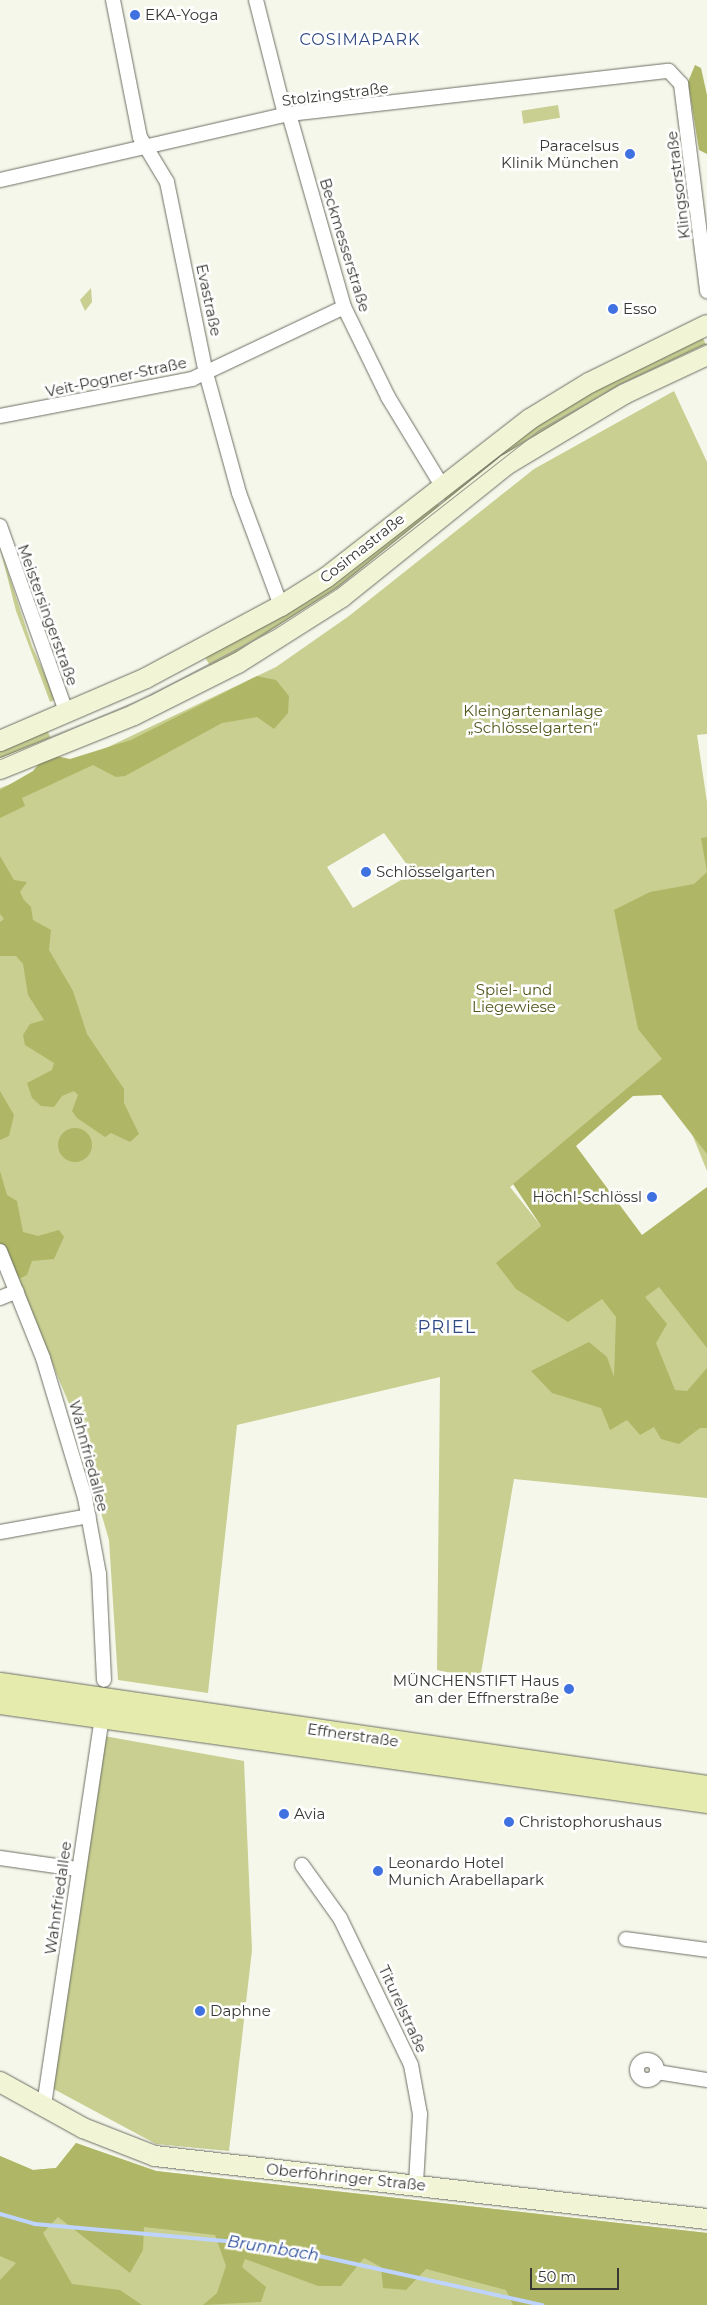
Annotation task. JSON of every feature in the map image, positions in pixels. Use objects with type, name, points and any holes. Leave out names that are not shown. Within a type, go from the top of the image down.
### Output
[{"type":"main road","name":"Cosimastraße","points":[[0,741],[67,714],[198,652],[281,606],[327,577],[441,484],[578,389],[707,325]]},
{"type":"main road","name":"Cosimastraße","points":[[0,770],[158,704],[263,648],[342,598],[513,460],[624,394],[707,355]]},
{"type":"main road","points":[[67,714],[78,739]]},
{"type":"main road","name":"Effnerstraße","points":[[0,1683],[707,1786]]},
{"type":"main road","name":"Effnerstraße","points":[[0,1703],[103,1698],[707,1802]]},
{"type":"main road","name":"Oberföhringer Straße","points":[[0,2082],[83,2128],[155,2156],[416,2184],[707,2219]]},
{"type":"street","name":"Evastraße","points":[[113,0],[144,147],[167,182],[206,373],[239,493],[281,606]]},
{"type":"street","name":"Beckmesserstraße","points":[[256,0],[287,115],[344,307],[388,397],[441,484]]},
{"type":"street","name":"Stolzingstraße","points":[[0,180],[287,115],[651,71],[677,75]]},
{"type":"street","name":"Klingsorstraße","points":[[677,75],[707,291]]},
{"type":"street","name":"Veit-Pogner-Straße","points":[[0,416],[206,373],[344,307]]},
{"type":"street","name":"Meistersingerstraße","points":[[0,526],[67,714]]},
{"type":"street","name":"Wahnfriedallee","points":[[0,1250],[46,1367],[89,1516],[101,1594],[103,1698],[44,2105]]},
{"type":"street","points":[[0,1298],[17,1291]]},
{"type":"street","points":[[0,1532],[89,1516]]},
{"type":"street","points":[[0,1858],[77,1869]]},
{"type":"street","name":"Titurelstraße","points":[[302,1865],[352,1940],[412,2065],[420,2114],[416,2184]]},
{"type":"street","points":[[626,1938],[707,1950]]},
{"type":"street","points":[[657,2072],[707,2080]]},
{"type":"green space","points":[[695,65],[701,68],[707,95],[707,154],[699,150],[688,82]]},
{"type":"green space","points":[[558,105],[560,118],[523,124],[521,111]]},
{"type":"green space","points":[[91,288],[92,302],[85,311],[80,300]]},
{"type":"green space","points":[[701,334],[707,347],[449,505],[437,491],[502,441]]},
{"type":"green space","points":[[674,391],[707,462],[707,734],[697,735],[707,802],[707,1171],[662,1060],[510,1187],[541,1226],[632,1246],[707,1197],[707,1498],[514,1479],[480,1679],[437,1670],[440,1377],[237,1425],[208,1693],[118,1680],[109,1540],[70,1406],[0,1239],[0,788],[106,748],[276,667],[349,616],[534,469]],"holes":[[[384,833],[413,873],[353,908],[327,867]]]},
{"type":"green space","points":[[432,496],[442,510],[378,564],[213,672],[203,653]]},
{"type":"green space","points":[[0,548],[32,646],[56,699],[50,702],[16,611]]},
{"type":"green space","points":[[257,676],[276,680],[289,696],[288,713],[274,729],[257,717],[222,723],[125,776],[116,777],[93,765],[22,798],[25,806],[0,818],[0,790],[33,771],[47,754],[70,759],[131,740]]},
{"type":"green space","points":[[46,727],[53,744],[0,765],[0,746]]},
{"type":"green space","points":[[707,837],[707,872],[701,838]]},
{"type":"green space","points":[[0,856],[14,880],[27,882],[20,892],[24,900],[31,907],[33,920],[51,930],[49,950],[73,991],[87,1034],[124,1089],[124,1103],[139,1134],[130,1142],[111,1133],[105,1137],[77,1118],[72,1111],[78,1095],[74,1091],[62,1096],[54,1107],[41,1106],[32,1098],[27,1083],[52,1070],[54,1063],[25,1045],[23,1035],[30,1024],[44,1020],[28,995],[23,964],[16,956],[0,956],[0,922],[4,919],[0,914]]},
{"type":"green space","points":[[707,872],[707,1154],[661,1095],[633,1096],[576,1146],[642,1235],[707,1187],[707,1348],[659,1287],[645,1297],[667,1324],[656,1343],[675,1390],[687,1391],[707,1368],[707,1428],[700,1428],[679,1444],[661,1439],[654,1427],[640,1435],[627,1420],[610,1430],[601,1408],[552,1393],[531,1371],[589,1342],[607,1357],[614,1377],[616,1317],[602,1299],[568,1322],[516,1289],[496,1263],[541,1226],[513,1184],[662,1059],[638,1029],[614,910],[650,892],[694,884]]},
{"type":"green space","points":[[0,1091],[14,1115],[9,1136],[0,1140]]},
{"type":"green space","points":[[75,1128],[82,1129],[87,1133],[91,1138],[91,1152],[87,1157],[82,1161],[75,1162],[68,1161],[63,1157],[59,1152],[58,1145],[59,1138],[63,1133],[68,1129]]},
{"type":"green space","points":[[0,1171],[7,1195],[17,1201],[23,1232],[38,1236],[59,1230],[64,1237],[54,1259],[32,1261],[27,1275],[21,1278],[12,1272],[0,1243]]},
{"type":"green space","points":[[104,1736],[244,1761],[252,1950],[229,2151],[156,2144],[50,2087]]},
{"type":"green space","points":[[76,2143],[156,2171],[707,2233],[707,2305],[0,2305],[0,2156],[33,2170],[56,2168]]},
{"type":"green space","points":[[76,2143],[156,2171],[707,2233],[707,2305],[513,2305],[506,2290],[426,2269],[406,2290],[383,2288],[381,2267],[364,2258],[341,2286],[318,2286],[245,2259],[242,2267],[266,2287],[261,2302],[203,2305],[217,2293],[226,2266],[215,2235],[144,2227],[143,2250],[130,2273],[58,2217],[43,2233],[72,2284],[120,2290],[142,2305],[0,2305],[0,2280],[16,2263],[0,2256],[0,2156],[33,2170],[56,2168]]},
{"type":"waterway","name":"Brunnbach","points":[[0,2214],[35,2224],[269,2245],[542,2305]]},
{"type":"tram line","points":[[0,759],[150,695],[274,629],[336,589],[539,430],[620,384],[707,344]]},
{"type":"place","name":"EKA-Yoga","points":[[135,15]]},
{"type":"place","name":"Paracelsus Klinik München","points":[[630,154]]},
{"type":"place","name":"Esso","points":[[613,309]]},
{"type":"place","name":"Schlösselgarten","points":[[366,872]]},
{"type":"place","name":"Höchl-Schlössl","points":[[652,1197]]},
{"type":"place","name":"MÜNCHENSTIFT Haus an der Effnerstraße","points":[[569,1689]]},
{"type":"place","name":"Avia","points":[[284,1814]]},
{"type":"place","name":"Christophorushaus","points":[[509,1822]]},
{"type":"place","name":"Leonardo Hotel Munich Arabellapark","points":[[378,1871]]},
{"type":"place","name":"Daphne","points":[[200,2011]]},
{"type":"district","name":"COSIMAPARK","points":[[360,40]]},
{"type":"district","name":"PRIEL","points":[[447,1327]]},
{"type":"park label","name":"Kleingartenanlage „Schlösselgarten“","points":[[533,718]]},
{"type":"park label","name":"Spiel- und Liegewiese","points":[[514,998]]}]
